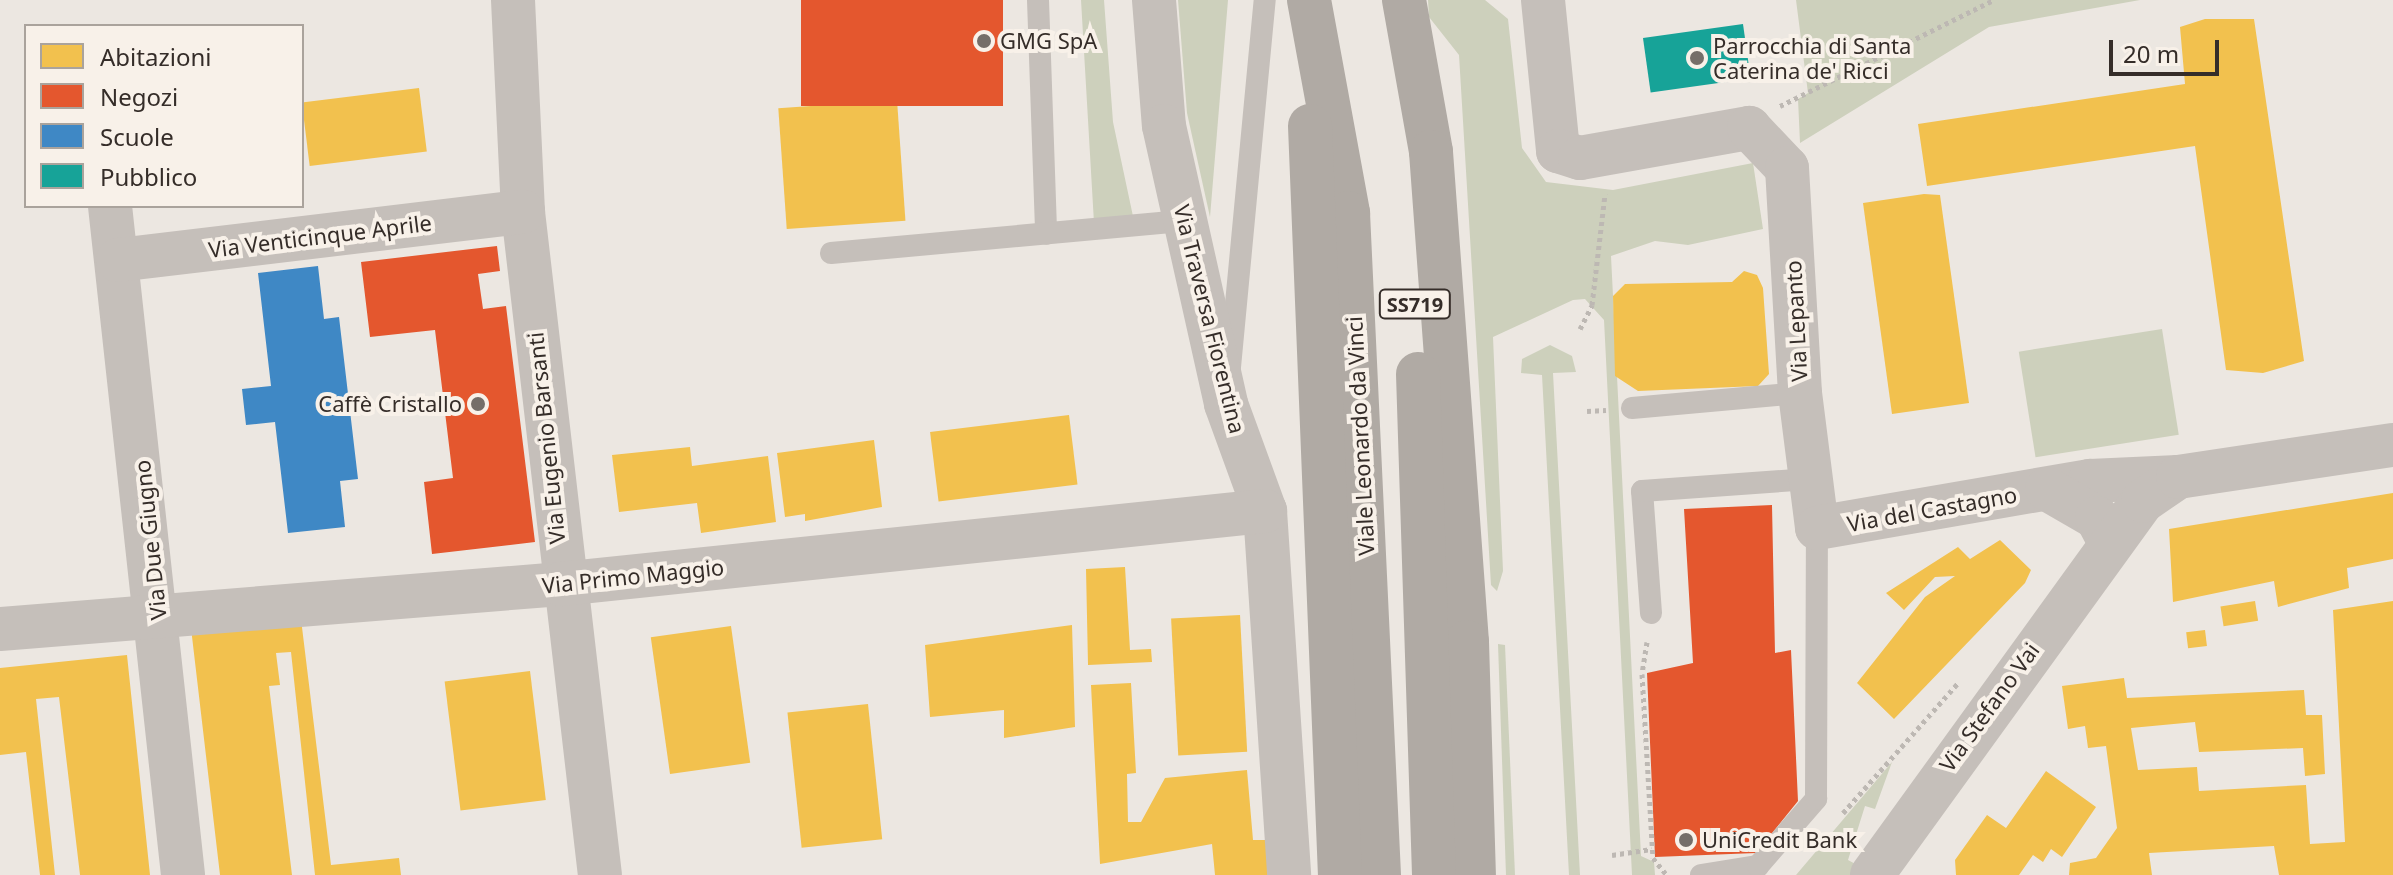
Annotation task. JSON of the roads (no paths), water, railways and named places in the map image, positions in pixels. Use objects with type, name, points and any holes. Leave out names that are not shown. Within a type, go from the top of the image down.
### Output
[{"type":"highway","points":[[1307,0],[1340,875]]},
{"type":"highway","name":"Viale Leonardo da Vinci","points":[[1307,0],[1348,213],[1379,875]]},
{"type":"highway","points":[[1403,0],[1431,152],[1467,642],[1474,875]]},
{"type":"highway","name":"SS719","points":[[1403,0],[1434,875]]},
{"type":"street","name":"Via Eugenio Barsanti","points":[[513,0],[523,212],[561,584],[600,875]]},
{"type":"street","name":"Via Traversa Fiorentina","points":[[1154,0],[1164,126],[1226,404],[1265,511],[1289,875]]},
{"type":"street","name":"Via Lepanto","points":[[1543,0],[1558,151],[1570,159],[1604,155],[1749,128],[1787,168],[1800,393],[1817,528]]},
{"type":"street","name":"Via Due Giugno","points":[[110,208],[159,618],[183,875]]},
{"type":"street","name":"Via Venticinque Aprile","points":[[118,260],[523,212]]},
{"type":"street","name":"Via del Castagno","points":[[1817,528],[2047,489],[2178,477],[2393,445]]},
{"type":"street","name":"Via del Castagno","points":[[2047,489],[2097,518],[2109,541],[2143,501],[2178,477]]},
{"type":"street","name":"Via Primo Maggio","points":[[0,629],[561,584],[1265,511]]},
{"type":"street","name":"Via Stefano Vai","points":[[1872,875],[2109,541]]},
{"type":"lane","points":[[1038,0],[1046,234]]},
{"type":"lane","points":[[1226,404],[1265,0]]},
{"type":"lane","points":[[831,253],[1185,221]]},
{"type":"lane","points":[[1632,408],[1800,393]]},
{"type":"lane","points":[[1651,613],[1642,491],[1810,479]]},
{"type":"lane","points":[[1701,875],[1758,866],[1816,799],[1817,528]]},
{"type":"place","name":"GMG SpA","points":[[984,41]]},
{"type":"place","name":"Parrocchia di Santa Caterina de' Ricci","points":[[1697,58]]},
{"type":"place","name":"Caffè Cristallo","points":[[478,404]]},
{"type":"place","name":"UniCredit Bank","points":[[1686,840]]}]
